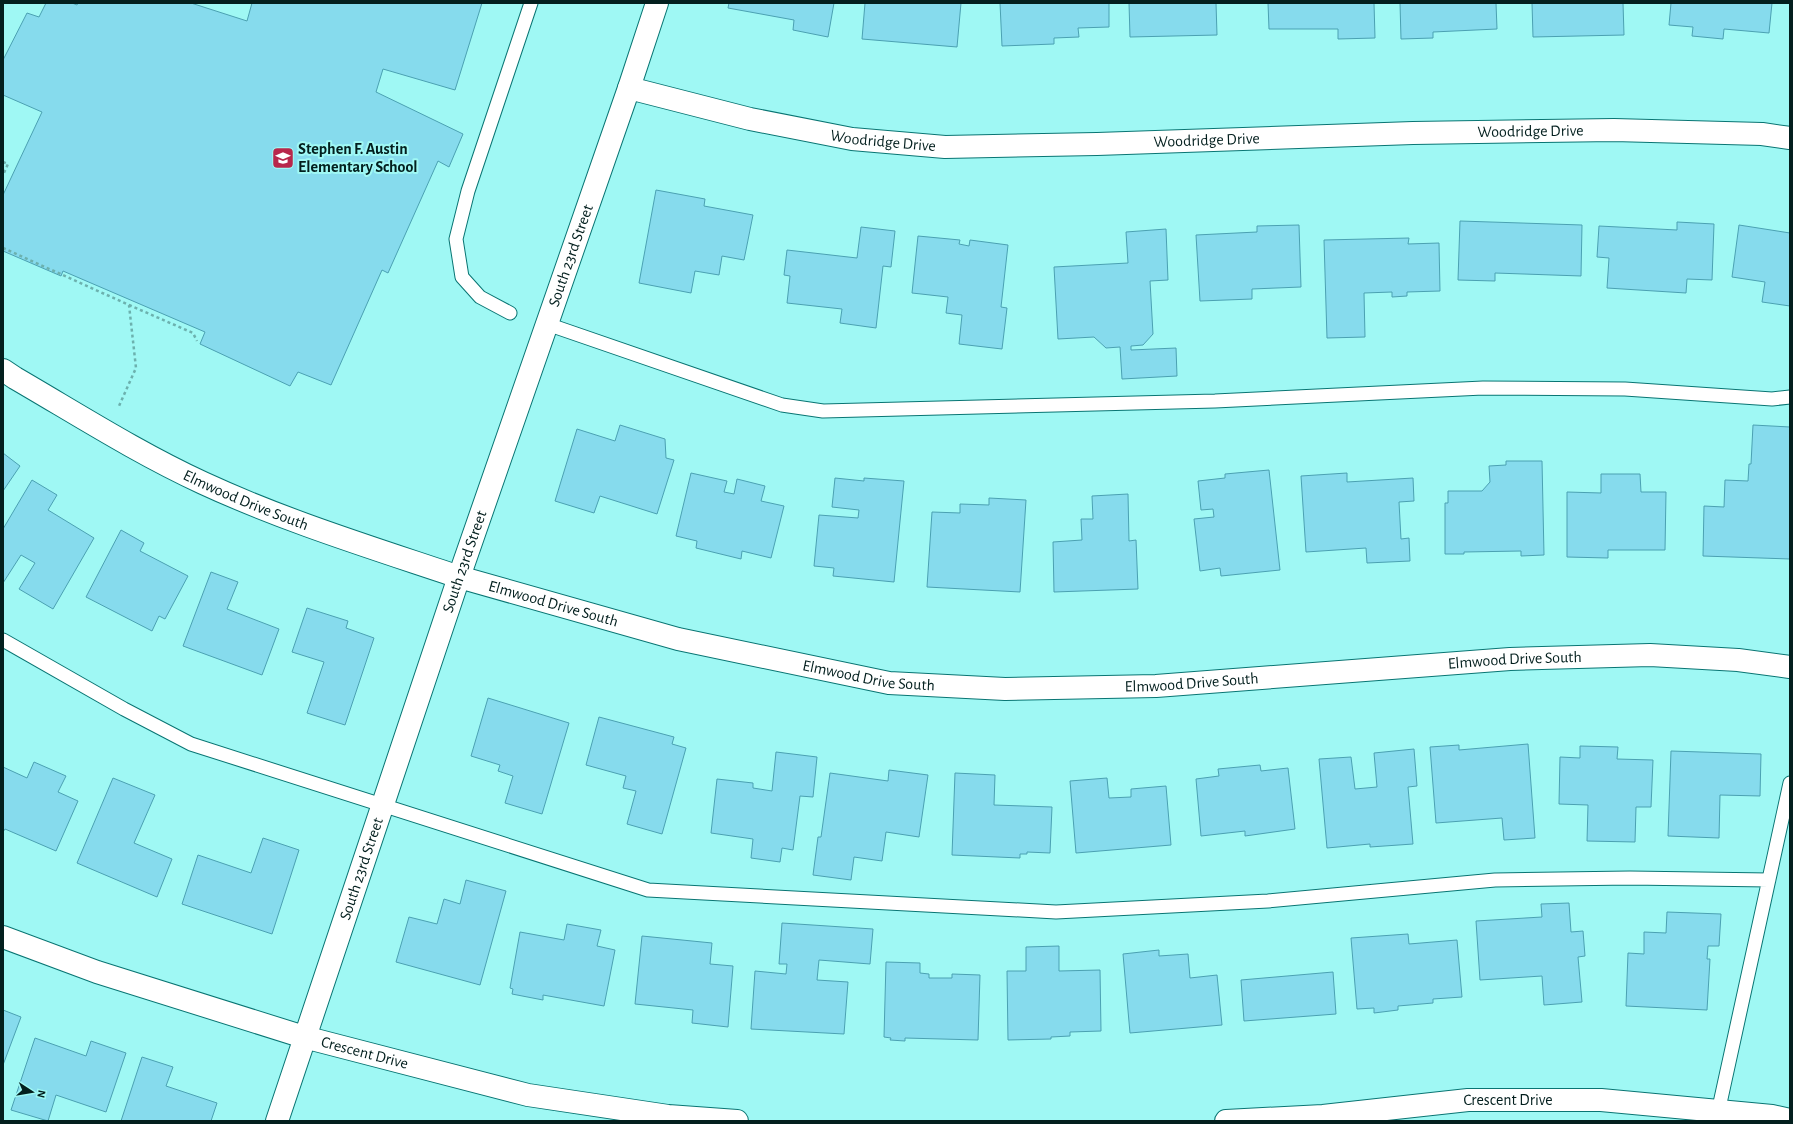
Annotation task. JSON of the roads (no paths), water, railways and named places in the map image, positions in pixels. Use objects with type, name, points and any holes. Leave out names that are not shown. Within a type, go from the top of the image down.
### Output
[{"type":"street","name":"South 23rd Street","points":[[277,1121],[459,577],[629,88],[657,3]]},
{"type":"street","name":"Woodridge Drive","points":[[629,88],[750,118],[852,139],[945,147],[1097,144],[1436,132],[1614,130],[1762,134],[1790,138]]},
{"type":"street","name":"Elmwood Drive South","points":[[3,370],[107,432],[203,483],[300,522],[459,577],[678,639],[889,683],[1005,688],[1156,686],[1510,659],[1650,655],[1738,660],[1790,667]]},
{"type":"street","name":"Crescent Drive","points":[[3,937],[98,972],[304,1037],[528,1094],[668,1116],[737,1121]]},
{"type":"street","name":"Crescent Drive","points":[[1226,1121],[1323,1116],[1468,1100],[1601,1100],[1717,1116],[1772,1116],[1790,1120]]},
{"type":"lane","points":[[510,313],[480,297],[462,277],[456,239],[468,191],[531,3]]},
{"type":"lane","points":[[547,324],[782,405],[823,411],[1215,401],[1483,388],[1626,389],[1772,399],[1790,397]]},
{"type":"lane","points":[[3,640],[124,709],[191,744],[648,890],[1056,912],[1268,901],[1495,880],[1630,878],[1769,880]]},
{"type":"lane","points":[[1717,1116],[1790,783]]},
{"type":"place","name":"Stephen F. Austin Elementary School","points":[[283,158]]}]
